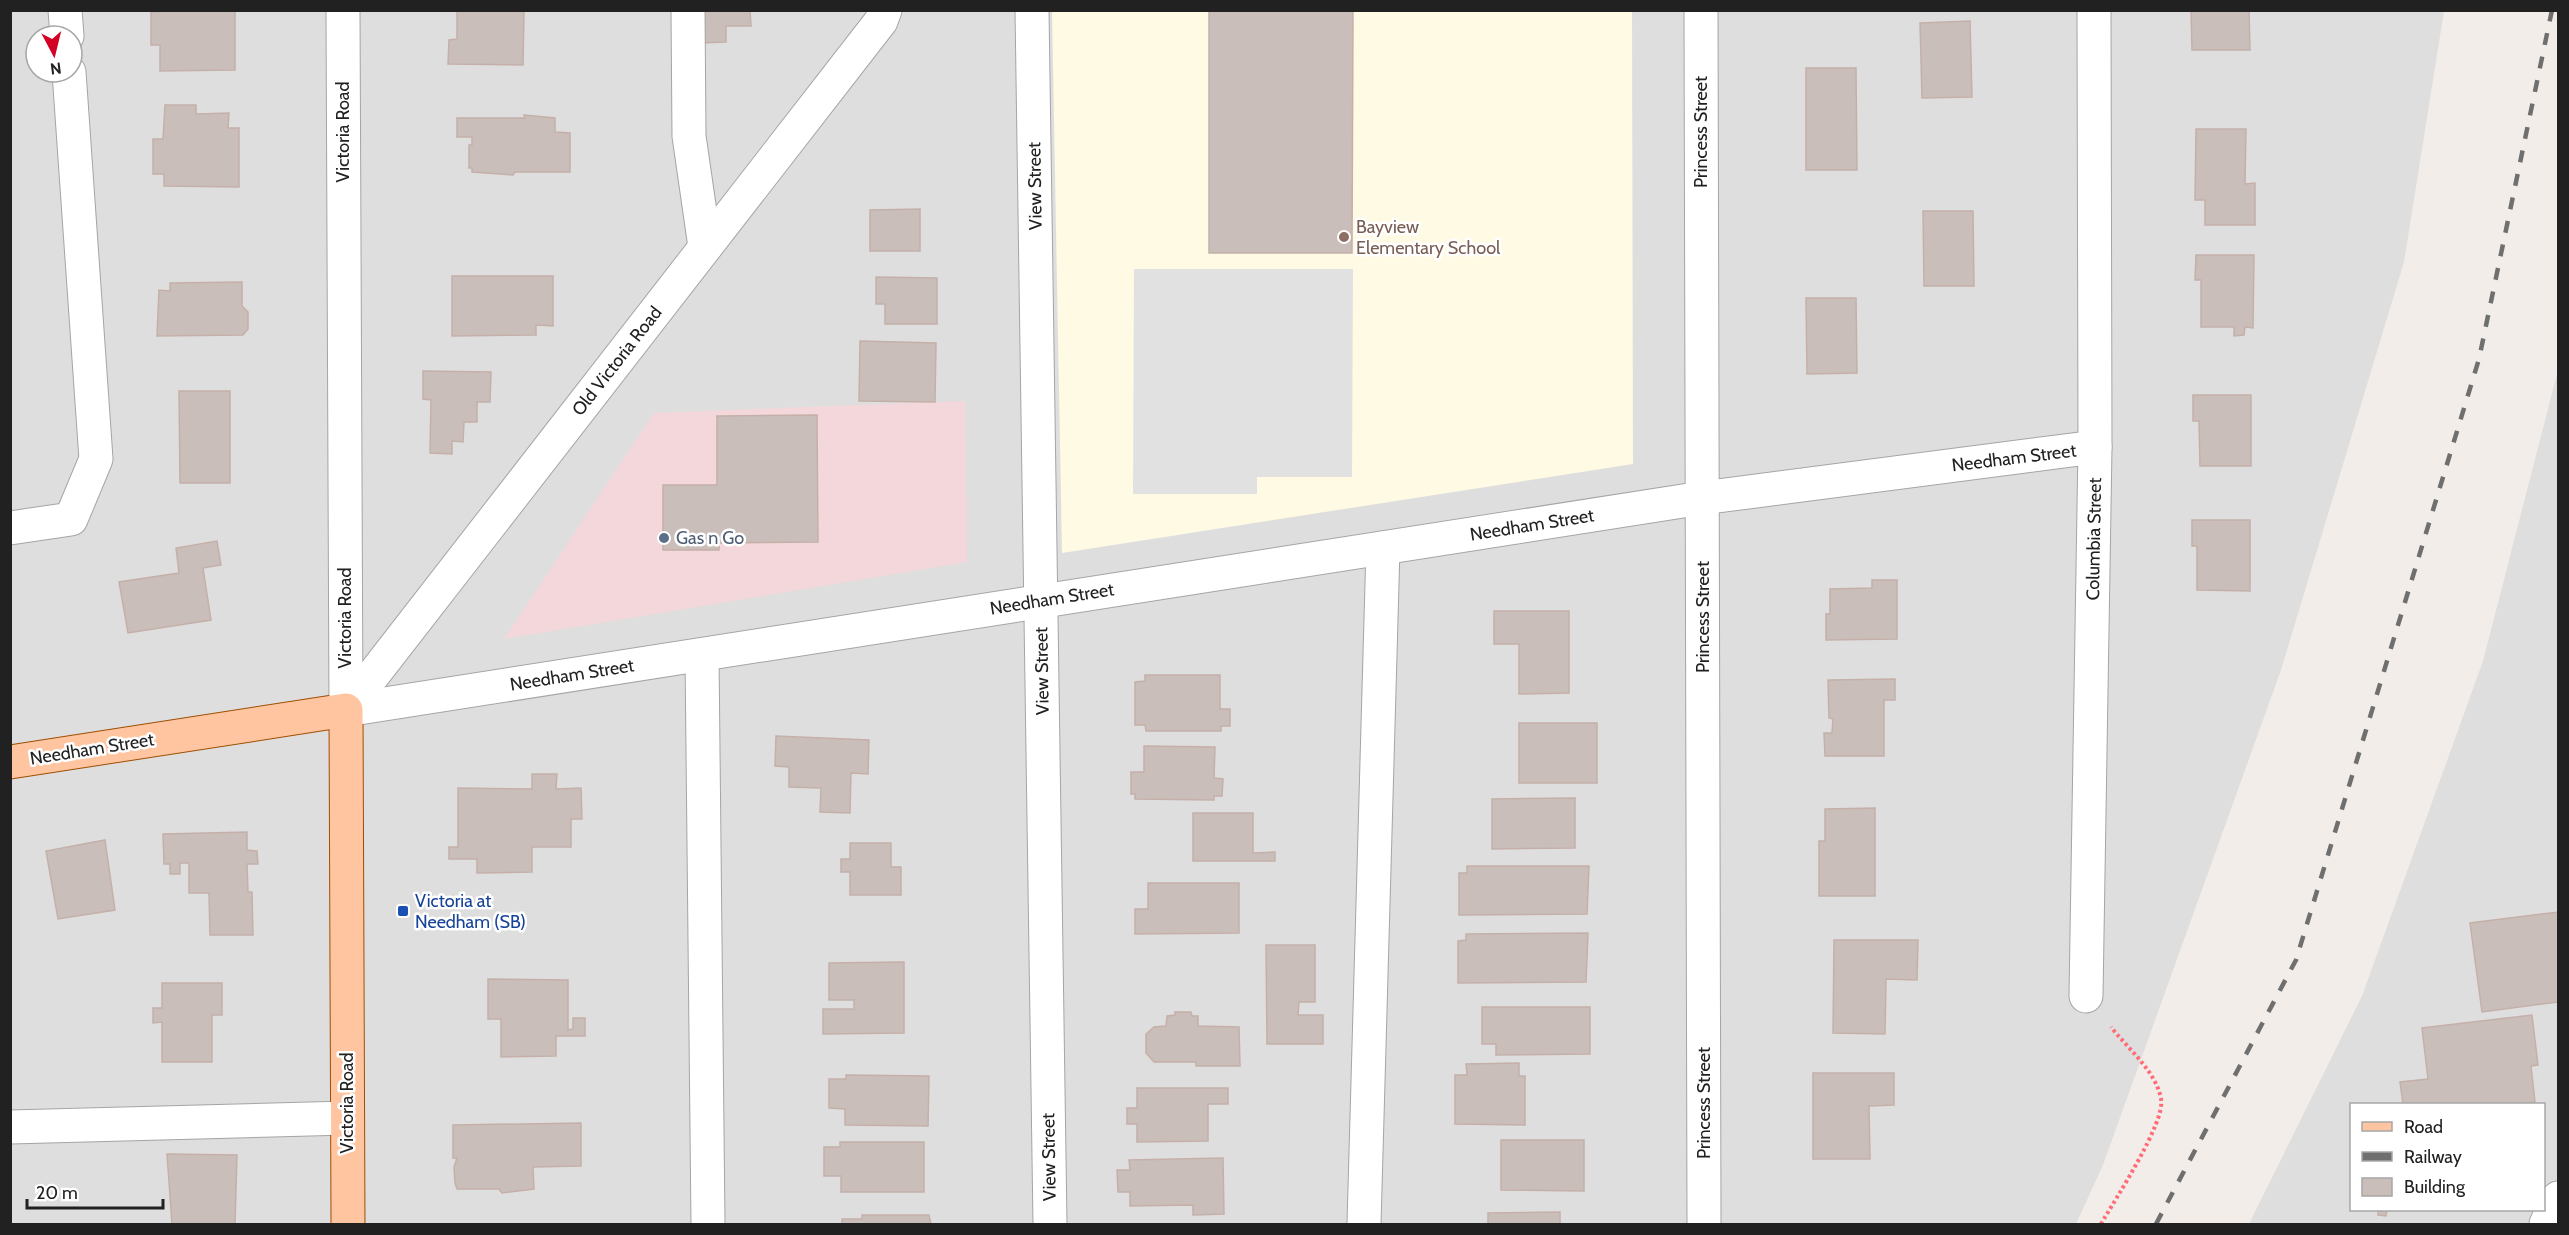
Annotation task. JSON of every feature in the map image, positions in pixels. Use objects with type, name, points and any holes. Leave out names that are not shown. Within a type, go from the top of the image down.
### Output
[{"type":"main road","name":"Needham Street","points":[[10,762],[346,710]]},
{"type":"main road","name":"Victoria Road","points":[[346,710],[348,1224]]},
{"type":"street","name":"Victoria Road","points":[[343,10],[346,710]]},
{"type":"street","points":[[688,10],[689,136],[705,247]]},
{"type":"street","name":"Old Victoria Road","points":[[346,710],[881,21],[885,10]]},
{"type":"street","name":"View Street","points":[[1032,10],[1050,1224]]},
{"type":"street","name":"Princess Street","points":[[1701,10],[1704,1224]]},
{"type":"street","name":"Columbia Street","points":[[2086,996],[2095,447],[2094,10]]},
{"type":"street","points":[[10,528],[71,519],[96,459],[70,84]]},
{"type":"street","name":"Needham Street","points":[[346,710],[1702,498],[2095,447]]},
{"type":"street","points":[[1364,1224],[1383,548]]},
{"type":"street","points":[[702,655],[708,1224]]},
{"type":"street","points":[[10,1127],[347,1118]]},
{"type":"street","points":[[2546,1224],[2559,1198]]},
{"type":"path","points":[[2086,996],[2151,1075],[2162,1101],[2152,1134],[2101,1224]]},
{"type":"shaded area","points":[[10,11],[2444,11],[2404,262],[2281,670],[2103,1165],[2076,1224],[11,1224]]},
{"type":"shaded area","name":"Bayview Elementary School","points":[[1052,11],[1632,11],[1633,464],[1062,553]]},
{"type":"shaded area","points":[[1134,269],[1353,269],[1352,477],[1257,477],[1257,494],[1133,494]]},
{"type":"shaded area","points":[[2558,370],[2558,1224],[2249,1224],[2362,996],[2483,661]]},
{"type":"shaded area","points":[[965,401],[967,562],[504,639],[654,413]]},
{"type":"building","points":[[235,10],[235,70],[160,71],[160,45],[151,45],[151,12]]},
{"type":"building","points":[[700,10],[750,10],[751,26],[726,26],[726,42],[700,43]]},
{"type":"building","points":[[1209,10],[1353,10],[1352,253],[1209,253]]},
{"type":"building","points":[[2191,10],[2249,10],[2250,50],[2192,50]]},
{"type":"building","points":[[457,11],[524,11],[523,65],[448,64],[449,40],[457,39]]},
{"type":"building","points":[[1970,21],[1972,97],[1922,98],[1920,23]]},
{"type":"building","points":[[1806,68],[1856,68],[1857,170],[1806,170]]},
{"type":"building","points":[[165,105],[196,105],[196,114],[229,113],[228,128],[239,128],[239,187],[164,186],[164,174],[153,174],[153,139],[163,139]]},
{"type":"building","points":[[524,115],[555,118],[555,132],[570,133],[570,172],[515,172],[513,175],[472,172],[472,168],[469,168],[469,145],[472,145],[472,137],[457,137],[457,118],[525,118]]},
{"type":"building","points":[[2196,129],[2246,129],[2245,184],[2255,183],[2255,225],[2205,225],[2205,200],[2195,200]]},
{"type":"building","points":[[920,209],[920,251],[870,251],[870,210]]},
{"type":"building","points":[[1923,211],[1973,211],[1974,286],[1924,286]]},
{"type":"building","points":[[2196,255],[2254,255],[2253,328],[2245,327],[2244,335],[2234,336],[2234,327],[2201,327],[2201,280],[2195,280]]},
{"type":"building","points":[[452,276],[553,276],[553,326],[536,325],[536,335],[452,336]]},
{"type":"building","points":[[876,277],[937,278],[937,324],[885,324],[885,304],[876,304]]},
{"type":"building","points":[[242,282],[242,306],[248,312],[248,329],[243,335],[157,336],[159,290],[170,291],[170,283]]},
{"type":"building","points":[[1806,298],[1856,298],[1857,373],[1807,374]]},
{"type":"building","points":[[860,341],[936,343],[935,402],[859,401]]},
{"type":"building","points":[[423,371],[491,372],[490,402],[477,402],[477,422],[464,422],[463,442],[452,441],[452,454],[430,453],[431,400],[423,399]]},
{"type":"building","points":[[179,391],[230,391],[230,483],[180,483]]},
{"type":"building","points":[[2193,395],[2251,395],[2251,466],[2200,466],[2199,421],[2193,421]]},
{"type":"building","points":[[817,415],[818,542],[719,543],[719,550],[663,550],[663,485],[717,485],[717,416]]},
{"type":"building","points":[[2192,520],[2250,520],[2250,591],[2197,590],[2197,546],[2192,546]]},
{"type":"building","points":[[217,541],[221,565],[203,568],[211,620],[128,633],[119,582],[179,573],[176,548]]},
{"type":"building","points":[[1872,580],[1897,580],[1897,639],[1826,640],[1826,614],[1830,614],[1830,589],[1872,588]]},
{"type":"building","points":[[1494,611],[1569,611],[1569,693],[1519,694],[1519,644],[1494,644]]},
{"type":"building","points":[[1145,675],[1220,675],[1220,709],[1230,709],[1230,726],[1221,726],[1221,731],[1146,731],[1145,725],[1135,725],[1135,682],[1145,681]]},
{"type":"building","points":[[1895,679],[1895,700],[1884,700],[1884,756],[1825,756],[1824,733],[1832,733],[1833,719],[1829,718],[1828,680]]},
{"type":"building","points":[[1519,723],[1597,723],[1597,783],[1519,783]]},
{"type":"building","points":[[776,736],[869,740],[868,774],[851,773],[850,813],[820,812],[821,788],[789,787],[789,767],[775,766]]},
{"type":"building","points":[[1144,746],[1215,747],[1214,778],[1223,779],[1222,796],[1214,796],[1214,800],[1135,799],[1135,794],[1131,794],[1131,772],[1144,772]]},
{"type":"building","points":[[532,774],[557,774],[556,789],[581,788],[582,819],[571,819],[571,847],[532,847],[532,872],[477,873],[477,859],[449,859],[449,847],[458,847],[458,788],[532,789]]},
{"type":"building","points":[[1575,798],[1575,848],[1492,849],[1492,799]]},
{"type":"building","points":[[1875,808],[1875,896],[1819,896],[1819,841],[1825,841],[1825,809]]},
{"type":"building","points":[[1193,813],[1253,813],[1253,853],[1275,852],[1275,861],[1193,861]]},
{"type":"building","points":[[247,832],[247,850],[257,851],[258,864],[247,864],[248,892],[252,892],[253,935],[210,935],[209,893],[189,893],[189,863],[180,863],[180,874],[170,874],[170,864],[164,864],[163,834]]},
{"type":"building","points":[[105,840],[115,910],[58,919],[46,851]]},
{"type":"building","points":[[850,843],[891,843],[891,867],[901,867],[901,895],[850,895],[850,872],[841,872],[841,859],[850,859]]},
{"type":"building","points":[[1467,866],[1589,866],[1587,914],[1459,915],[1459,873],[1467,873]]},
{"type":"building","points":[[1148,883],[1239,883],[1239,933],[1135,934],[1135,909],[1148,909]]},
{"type":"building","points":[[2558,912],[2558,1002],[2482,1012],[2470,923]]},
{"type":"building","points":[[1588,933],[1586,982],[1458,983],[1458,941],[1466,940],[1466,934]]},
{"type":"building","points":[[1834,940],[1918,940],[1917,980],[1886,979],[1885,1034],[1833,1033]]},
{"type":"building","points":[[1266,945],[1315,945],[1315,1002],[1299,1002],[1298,1015],[1323,1015],[1323,1044],[1267,1044]]},
{"type":"building","points":[[904,962],[904,1033],[823,1034],[823,1009],[854,1009],[854,1000],[829,1000],[829,963]]},
{"type":"building","points":[[488,979],[568,980],[568,1030],[573,1029],[573,1018],[585,1018],[585,1036],[556,1036],[556,1056],[501,1057],[501,1019],[488,1019]]},
{"type":"building","points":[[162,983],[222,983],[222,1015],[212,1015],[212,1062],[162,1062],[162,1022],[153,1023],[153,1008],[162,1008]]},
{"type":"building","points":[[1482,1007],[1590,1007],[1590,1054],[1496,1055],[1496,1044],[1482,1044]]},
{"type":"building","points":[[1175,1012],[1191,1012],[1192,1016],[1198,1016],[1198,1026],[1239,1027],[1240,1066],[1196,1066],[1196,1062],[1154,1062],[1146,1053],[1146,1034],[1154,1027],[1166,1026],[1167,1016],[1175,1015]]},
{"type":"building","points":[[2532,1015],[2538,1065],[2531,1066],[2535,1102],[2403,1103],[2400,1082],[2428,1079],[2422,1028]]},
{"type":"building","points":[[1519,1063],[1519,1076],[1525,1076],[1525,1125],[1455,1124],[1455,1075],[1467,1075],[1466,1064]]},
{"type":"building","points":[[1813,1073],[1894,1073],[1894,1105],[1869,1106],[1870,1159],[1813,1159]]},
{"type":"building","points":[[846,1075],[929,1076],[928,1126],[845,1125],[845,1109],[829,1108],[829,1079],[846,1079]]},
{"type":"building","points":[[1137,1088],[1228,1088],[1228,1104],[1208,1104],[1208,1141],[1137,1142],[1137,1124],[1127,1124],[1127,1108],[1137,1108]]},
{"type":"building","points":[[581,1123],[581,1166],[533,1167],[534,1189],[502,1193],[499,1189],[457,1189],[454,1167],[457,1158],[453,1158],[453,1125]]},
{"type":"building","points":[[1501,1140],[1584,1140],[1584,1191],[1501,1190]]},
{"type":"building","points":[[840,1142],[924,1142],[924,1192],[841,1192],[841,1176],[824,1176],[824,1147],[840,1147]]},
{"type":"building","points":[[167,1154],[237,1155],[235,1224],[172,1224]]},
{"type":"building","points":[[1223,1158],[1224,1214],[1193,1215],[1193,1205],[1130,1206],[1130,1192],[1118,1192],[1117,1170],[1130,1170],[1129,1160]]},
{"type":"building","points":[[2378,1211],[2387,1211],[2386,1216],[2378,1215]]},
{"type":"building","points":[[1560,1212],[1560,1224],[1488,1224],[1488,1213]]},
{"type":"building","points":[[862,1215],[929,1215],[931,1224],[842,1224],[842,1219],[862,1219]]},
{"type":"railway","points":[[2156,1224],[2296,960],[2479,359],[2552,10]]},
{"type":"place","name":"Bayview Elementary School","points":[[1344,237]]},
{"type":"place","name":"Gas n Go","points":[[664,538]]},
{"type":"place","name":"Victoria at Needham (SB)","points":[[403,911]]}]
